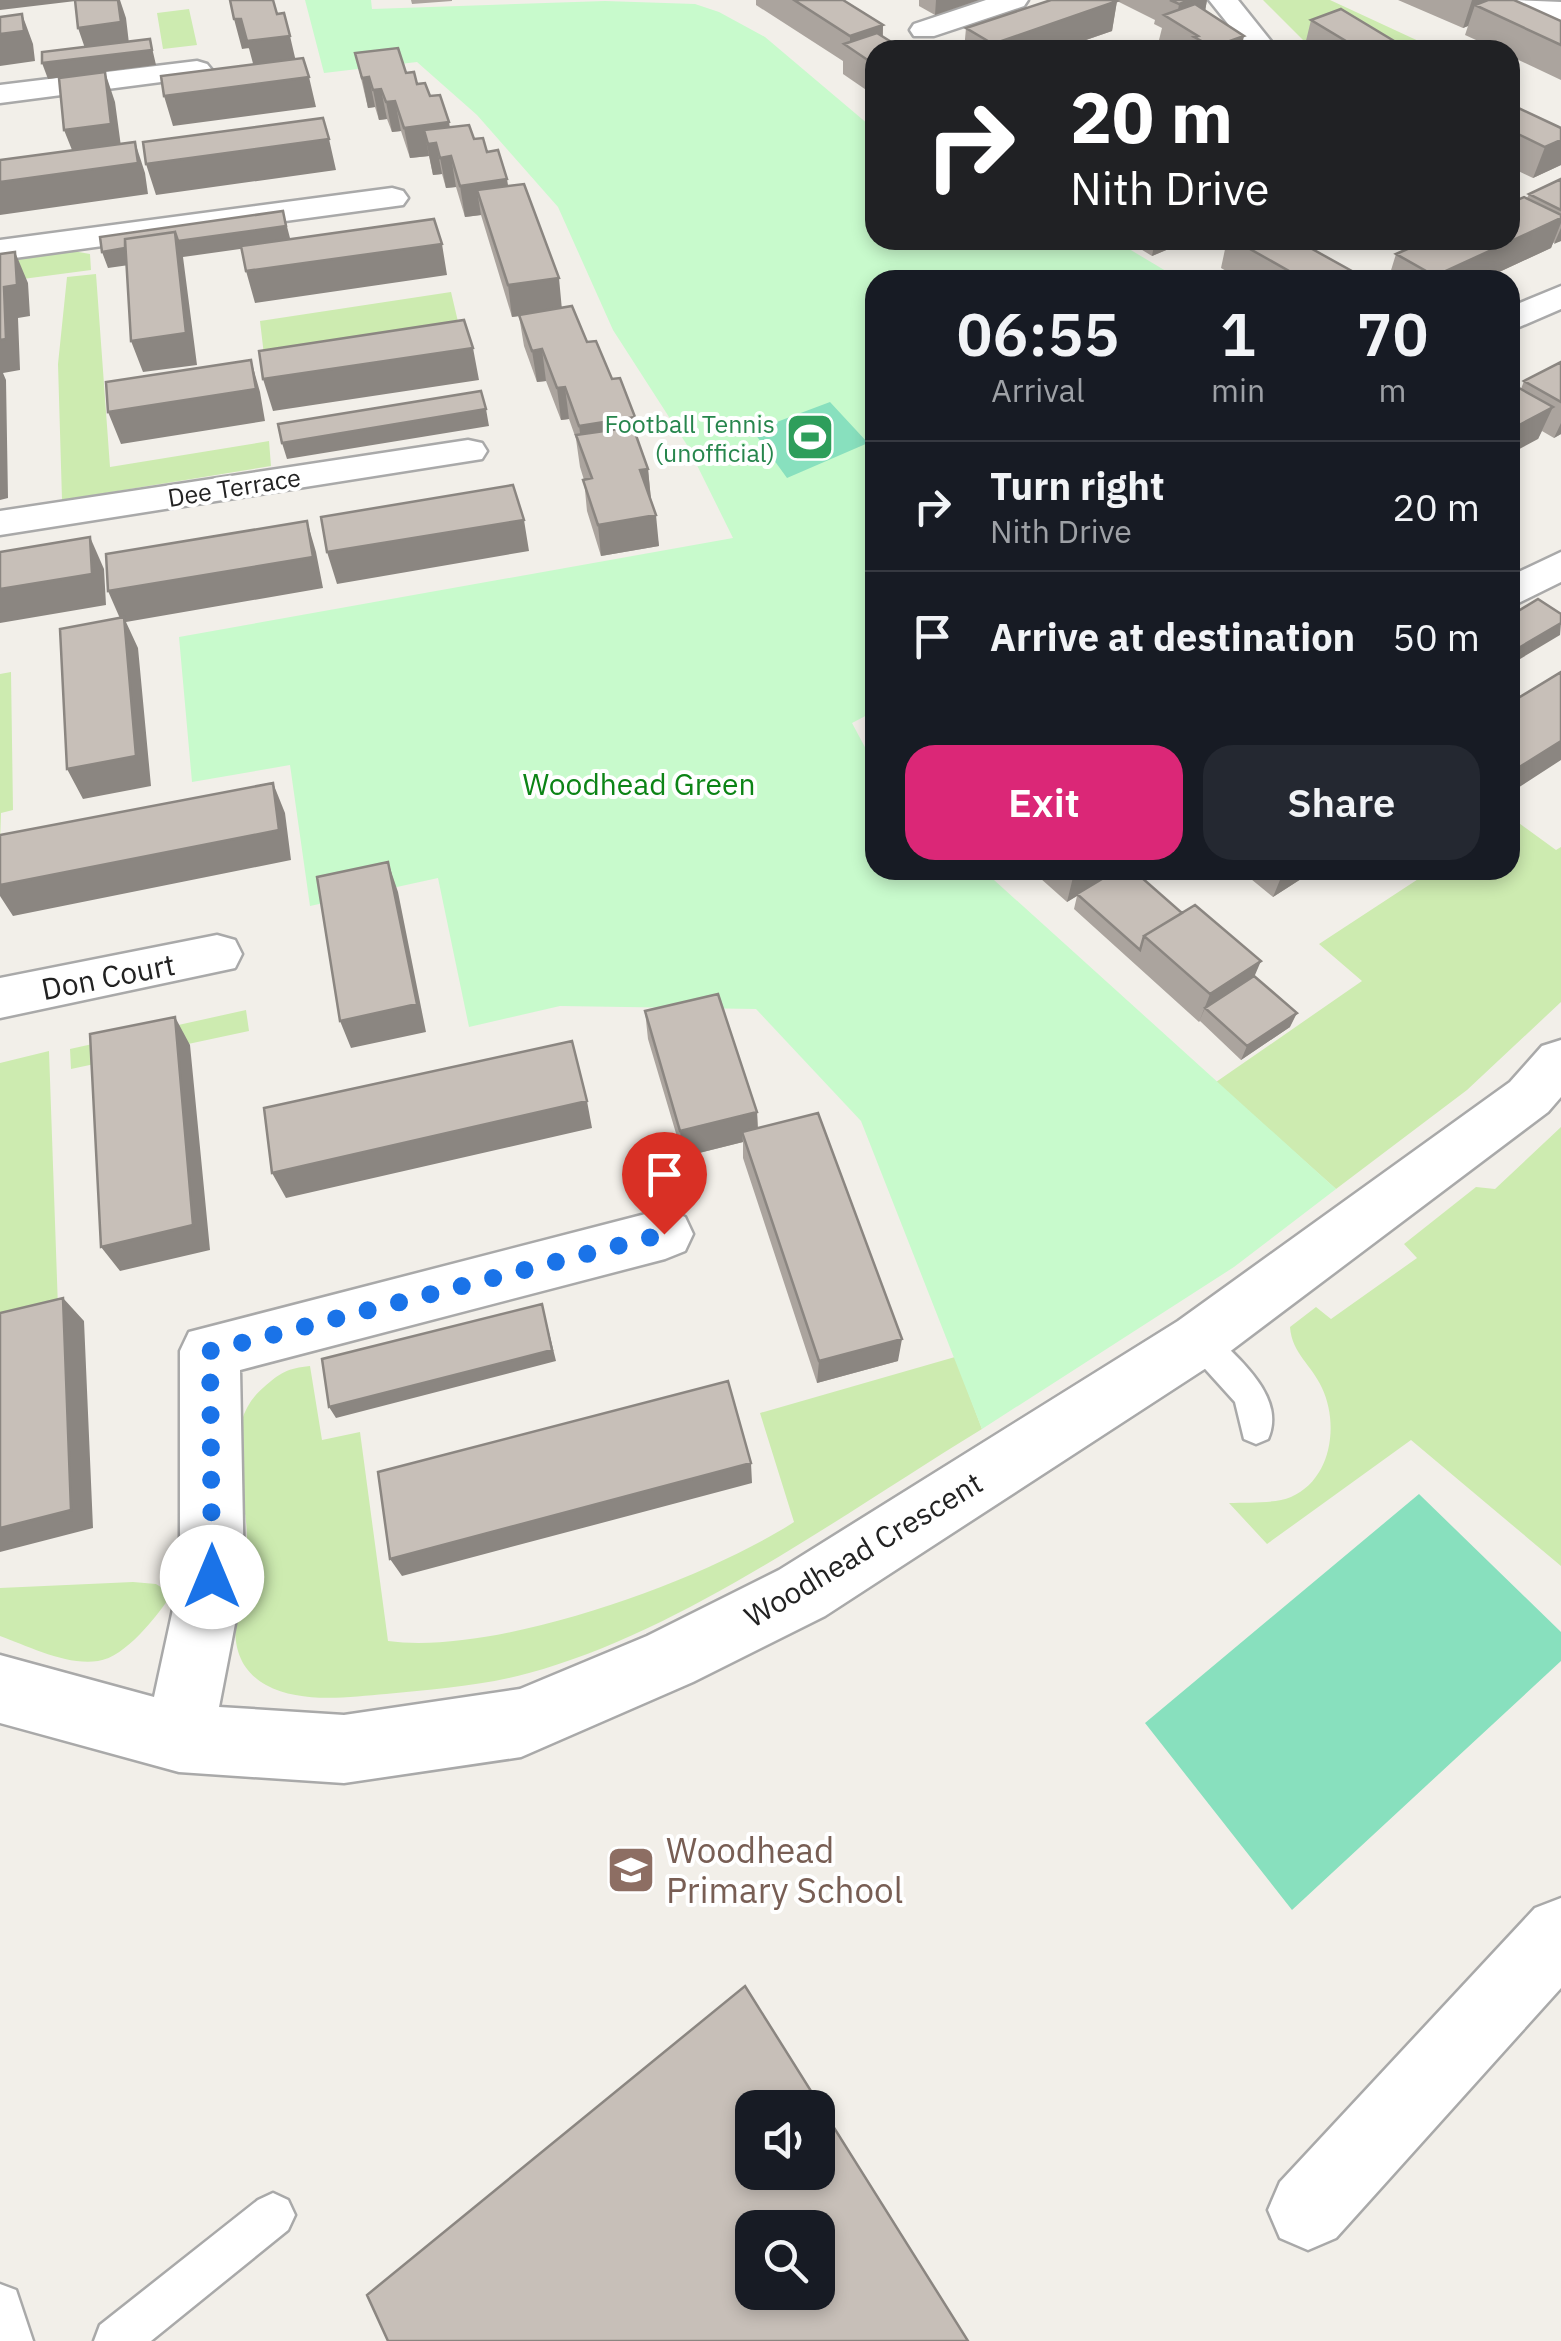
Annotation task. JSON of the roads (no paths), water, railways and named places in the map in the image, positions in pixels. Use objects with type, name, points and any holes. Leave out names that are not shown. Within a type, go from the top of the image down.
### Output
[{"type":"street","points":[[924,30],[1014,0]]},
{"type":"street","points":[[1223,0],[1256,40]]},
{"type":"street","points":[[1528,0],[1561,12]]},
{"type":"street","points":[[0,94],[198,70]]},
{"type":"street","points":[[0,250],[392,198]]},
{"type":"street","points":[[1520,315],[1561,296]]},
{"type":"street","name":"Dee Terrace","points":[[0,523],[468,451]]},
{"type":"street","points":[[1520,588],[1561,565]]},
{"type":"street","name":"Don Court","points":[[0,998],[217,954]]},
{"type":"street","name":"Woodhead Crescent","points":[[0,1689],[180,1738],[344,1748],[521,1723],[670,1658],[802,1593],[1199,1340],[1529,1097],[1561,1060]]},
{"type":"street","points":[[180,1738],[212,1577],[210,1351],[664,1234]]},
{"type":"street","points":[[1308,2210],[1561,1934]]},
{"type":"lane","points":[[1199,1340],[1250,1395],[1256,1428]]},
{"type":"lane","points":[[116,2341],[272,2215]]},
{"type":"lane","points":[[0,2306],[11,2341]]},
{"type":"place","name":"Football Tennis (unofficial)","points":[[810,437]]},
{"type":"place","name":"Woodhead Primary School","points":[[631,1870]]},
{"type":"park label","name":"Woodhead Green","points":[[639,783]]}]
